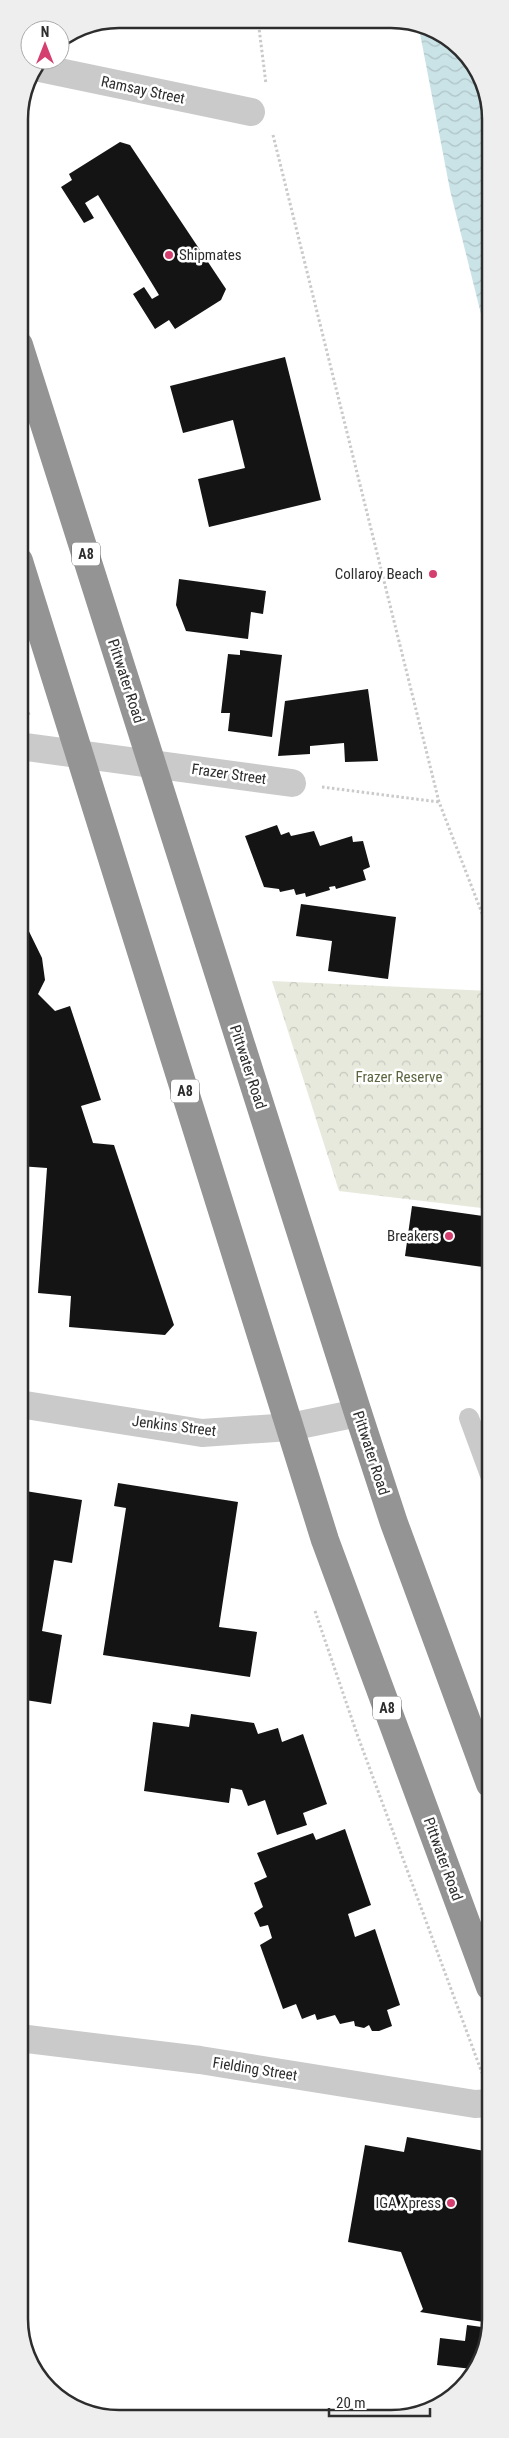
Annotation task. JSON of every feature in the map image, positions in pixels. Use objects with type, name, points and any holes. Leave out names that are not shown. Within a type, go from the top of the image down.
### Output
[{"type":"highway","name":"Pittwater Road","points":[[28,373],[358,1413],[394,1523],[481,1760]]},
{"type":"highway","name":"Pittwater Road","points":[[28,589],[325,1540],[481,1962]]},
{"type":"street","name":"Ramsay Street","points":[[49,70],[251,112]]},
{"type":"street","name":"Frazer Street","points":[[28,747],[292,783]]},
{"type":"street","name":"Jenkins Street","points":[[28,1405],[202,1433],[290,1427],[358,1413]]},
{"type":"street","name":"Fielding Street","points":[[28,2039],[200,2060],[475,2104],[481,2103]]},
{"type":"lane","points":[[468,1418],[481,1453]]},
{"type":"path","points":[[259,28],[267,97],[251,112],[274,137],[439,802],[482,912]]},
{"type":"path","points":[[292,783],[439,802]]},
{"type":"green space","name":"Frazer Reserve","points":[[272,981],[482,991],[482,1208],[339,1191]]},
{"type":"water","points":[[420,32],[446,46],[463,63],[475,84],[481,106],[482,318],[450,190]]},
{"type":"building","name":"Shipmates","points":[[120,142],[130,145],[226,289],[221,300],[175,329],[169,320],[155,329],[133,294],[144,287],[152,299],[159,295],[98,195],[85,203],[94,218],[84,223],[61,187],[72,180],[69,174]]},
{"type":"building","points":[[285,357],[321,500],[209,527],[198,479],[245,468],[233,420],[183,433],[170,386]]},
{"type":"building","points":[[179,579],[266,591],[263,614],[251,612],[248,639],[186,631],[176,605]]},
{"type":"building","points":[[240,650],[282,655],[272,737],[228,731],[230,713],[221,713],[228,654],[240,655]]},
{"type":"building","points":[[368,689],[378,761],[345,762],[344,743],[310,746],[310,754],[278,756],[285,701]]},
{"type":"building","points":[[277,825],[281,835],[289,832],[291,836],[314,831],[320,846],[352,836],[353,842],[363,841],[370,867],[363,870],[366,880],[336,889],[335,886],[329,887],[330,890],[306,897],[305,893],[296,895],[294,889],[280,892],[279,889],[264,887],[245,836]]},
{"type":"building","points":[[301,904],[396,917],[388,979],[328,971],[332,941],[296,936]]},
{"type":"building","points":[[28,929],[42,958],[45,980],[38,994],[55,1011],[70,1006],[101,1100],[81,1106],[93,1143],[114,1145],[174,1325],[165,1335],[69,1327],[71,1296],[38,1293],[47,1168],[28,1167]]},
{"type":"building","name":"Breakers","points":[[412,1206],[482,1216],[481,1267],[405,1256]]},
{"type":"building","points":[[118,1483],[238,1502],[219,1627],[257,1632],[250,1677],[103,1655],[126,1508],[114,1506]]},
{"type":"building","points":[[28,1491],[82,1500],[72,1563],[54,1560],[42,1631],[62,1635],[51,1704],[28,1700]]},
{"type":"building","points":[[191,1714],[254,1723],[258,1734],[278,1728],[282,1742],[303,1734],[327,1804],[303,1813],[307,1825],[277,1835],[265,1800],[248,1806],[242,1790],[231,1788],[229,1803],[144,1791],[153,1722],[189,1727]]},
{"type":"building","points":[[345,1829],[371,1905],[348,1914],[355,1937],[375,1929],[400,2005],[387,2010],[392,2026],[379,2031],[372,2031],[369,2025],[364,2028],[355,2026],[354,2021],[340,2024],[335,2015],[317,2020],[315,2014],[302,2019],[296,2004],[283,2009],[260,1945],[272,1938],[268,1925],[260,1927],[254,1913],[263,1907],[254,1883],[267,1877],[257,1853],[313,1833],[316,1840]]},
{"type":"building","points":[[407,2137],[481,2150],[481,2322],[420,2312],[423,2309],[401,2252],[348,2242],[365,2145],[404,2152]]},
{"type":"building","points":[[467,2325],[481,2327],[477,2349],[467,2368],[437,2365],[440,2338],[465,2341]]},
{"type":"place","name":"Shipmates","points":[[169,255]]},
{"type":"place","name":"Collaroy Beach","points":[[433,574]]},
{"type":"place","name":"Breakers","points":[[449,1236]]},
{"type":"place","name":"IGA Xpress","points":[[451,2203]]}]
